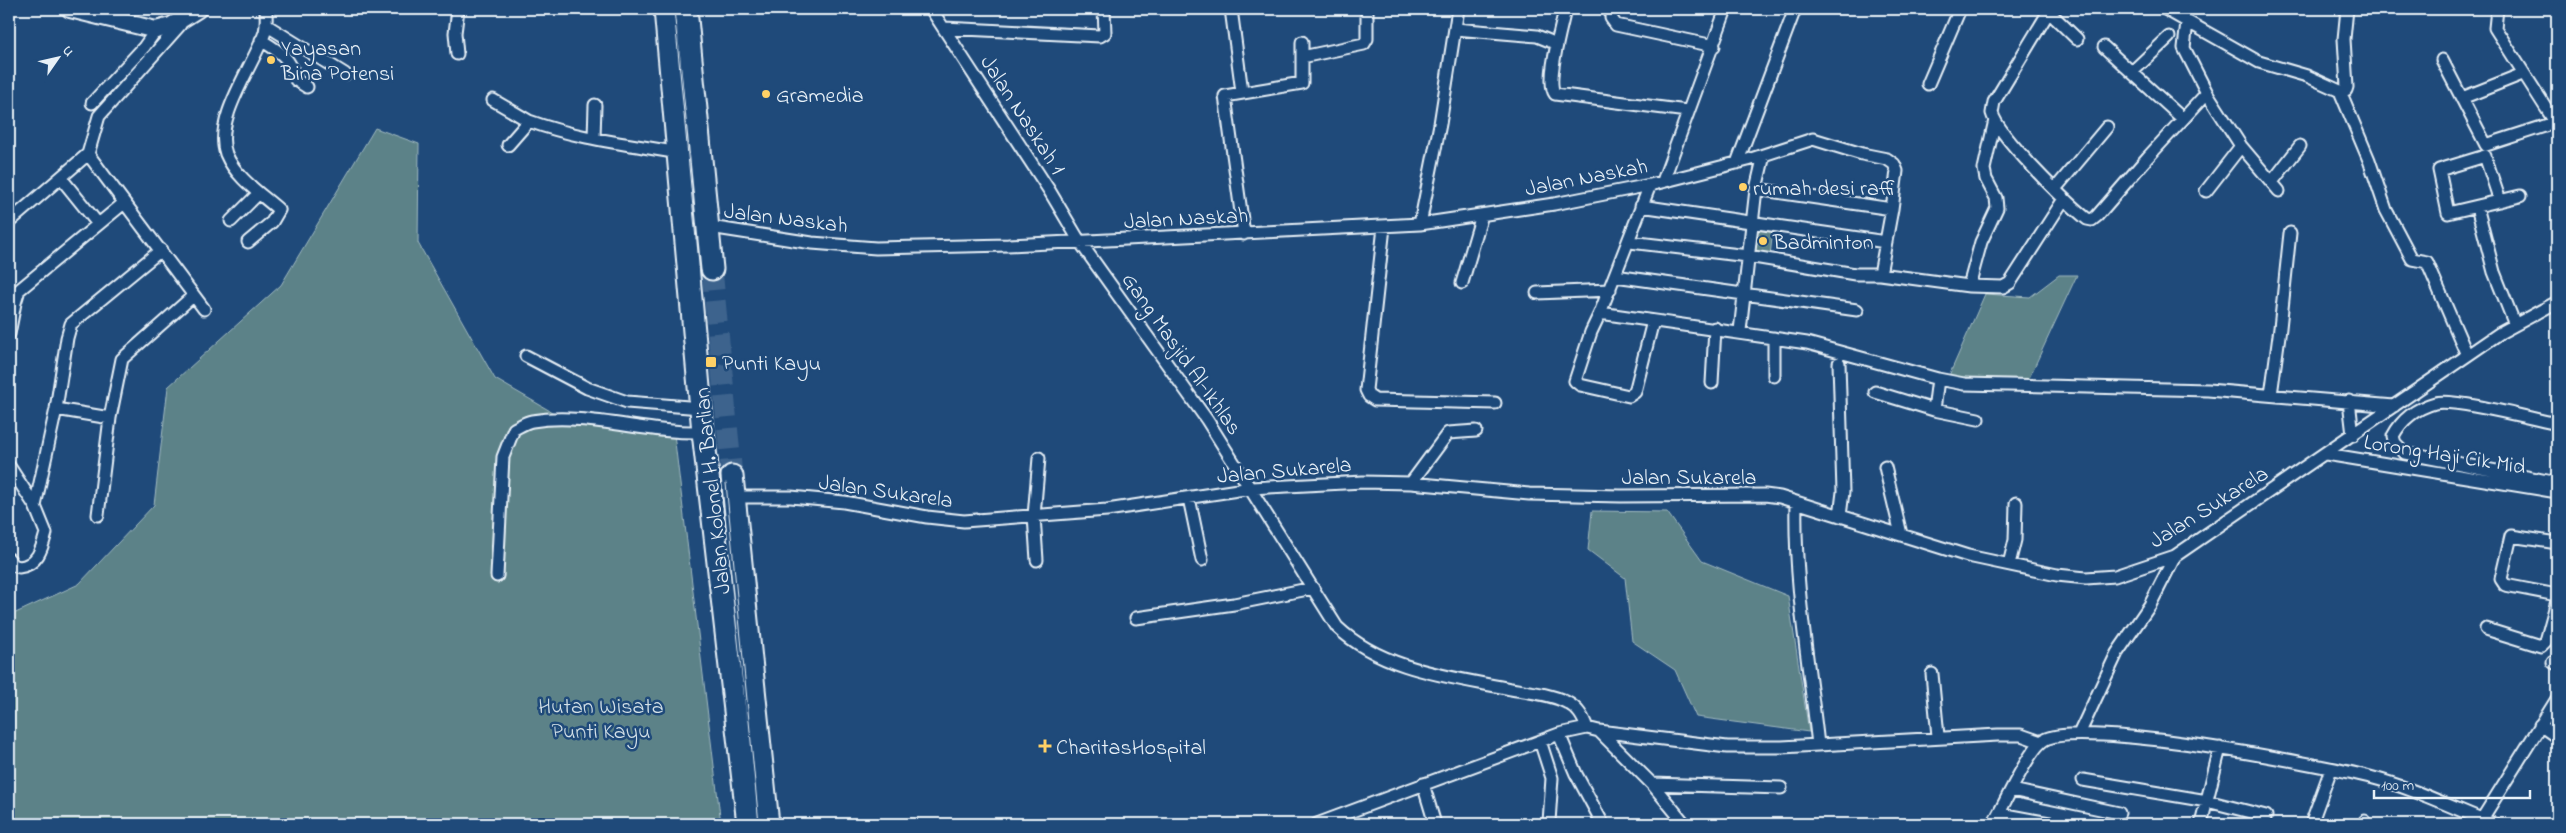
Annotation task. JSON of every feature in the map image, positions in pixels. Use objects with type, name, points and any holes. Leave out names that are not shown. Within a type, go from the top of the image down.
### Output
[{"type":"highway","name":"Jalan Kolonel H. Barlian","points":[[665,9],[680,153],[703,432],[748,824]]},
{"type":"highway","points":[[686,9],[710,227],[712,269]]},
{"type":"highway","name":"Jalan Kolonel H. Barlian","points":[[733,486],[768,824]]},
{"type":"street","points":[[70,9],[156,30],[171,26],[192,14]]},
{"type":"street","points":[[248,242],[272,222],[279,211],[258,194],[227,155],[224,132],[229,110],[262,40],[266,25],[266,9]]},
{"type":"street","points":[[456,54],[455,32],[458,9]]},
{"type":"street","name":"Jalan Naskah 1","points":[[931,9],[1080,242]]},
{"type":"street","points":[[944,28],[1100,36],[1105,33],[1104,9]]},
{"type":"street","points":[[1231,9],[1242,92]]},
{"type":"street","points":[[1302,57],[1364,44],[1367,39],[1367,9]]},
{"type":"street","points":[[1420,224],[1440,124],[1458,9]]},
{"type":"street","points":[[1564,9],[1552,83],[1554,94],[1687,111]]},
{"type":"street","points":[[1613,9],[1611,18],[1614,23],[1620,26],[1714,46]]},
{"type":"street","points":[[1663,181],[1687,111],[1714,46],[1726,9]]},
{"type":"street","points":[[1737,162],[1795,9]]},
{"type":"street","points":[[1928,84],[1960,9]]},
{"type":"street","points":[[2165,9],[2259,62],[2306,76],[2340,91],[2346,90],[2347,87],[2344,39],[2347,9]]},
{"type":"street","points":[[2497,9],[2495,28],[2555,124]]},
{"type":"street","points":[[2077,39],[2047,11],[1994,102],[1992,113],[1995,120],[2055,189],[2087,219],[2095,218],[2207,93]]},
{"type":"street","points":[[9,222],[88,154],[99,116],[192,14]]},
{"type":"street","points":[[2187,22],[2184,48],[2207,93],[2241,146],[2279,191]]},
{"type":"street","points":[[266,25],[345,74]]},
{"type":"street","points":[[1455,29],[1537,36],[1558,44]]},
{"type":"street","points":[[92,103],[144,47],[156,30]]},
{"type":"street","points":[[2132,72],[2169,37]]},
{"type":"street","points":[[2498,39],[2520,75],[2555,124]]},
{"type":"street","points":[[262,40],[283,54],[294,68],[296,80],[307,87]]},
{"type":"street","points":[[1244,234],[1224,97],[1227,94],[1300,84],[1303,79],[1302,42]]},
{"type":"street","points":[[2104,47],[2183,119]]},
{"type":"street","points":[[2442,60],[2486,145],[2555,124]]},
{"type":"street","points":[[2462,98],[2520,75]]},
{"type":"street","points":[[2340,91],[2369,160],[2386,210],[2412,259],[2427,262],[2467,356]]},
{"type":"street","points":[[493,100],[529,121],[559,132],[606,142],[680,153]]},
{"type":"street","points":[[594,138],[595,105]]},
{"type":"street","points":[[1969,286],[1981,242],[1997,208],[1996,198],[1986,178],[1984,169],[1995,120]]},
{"type":"street","points":[[508,145],[529,121]]},
{"type":"street","points":[[2055,189],[2107,127]]},
{"type":"street","name":"Jalan Naskah","points":[[710,227],[812,243],[876,248],[1080,242],[1384,227],[1482,215],[1650,186],[1663,181],[1764,156],[1813,139],[1856,153],[1890,160],[1897,171],[1880,274]]},
{"type":"street","points":[[2206,191],[2241,146]]},
{"type":"street","points":[[2272,182],[2300,146]]},
{"type":"street","points":[[88,154],[204,309]]},
{"type":"street","points":[[1740,331],[1756,189],[1764,156]]},
{"type":"street","points":[[2500,201],[2485,156],[2439,170],[2448,212],[2477,207],[2520,196]]},
{"type":"street","points":[[62,178],[98,224]]},
{"type":"street","points":[[1650,186],[1641,206],[1630,242],[1591,332],[1575,381],[1580,385],[1629,396],[1635,392],[1646,358],[1653,321]]},
{"type":"street","points":[[1756,189],[1892,208]]},
{"type":"street","points":[[231,221],[258,194]]},
{"type":"street","points":[[1630,242],[1748,256],[1855,274],[1880,274],[1969,286],[2003,287],[2008,285],[2064,199]]},
{"type":"street","points":[[9,334],[14,303],[19,290],[124,203]]},
{"type":"street","points":[[1641,206],[1886,242]]},
{"type":"street","points":[[2477,207],[2494,272],[2515,325]]},
{"type":"street","points":[[1462,283],[1482,215]]},
{"type":"street","points":[[1384,227],[1366,390],[1369,396],[1375,400],[1494,403]]},
{"type":"street","points":[[2271,395],[2282,318],[2290,233]]},
{"type":"street","name":"Gang Masjid Al-Ikhlas","points":[[1080,242],[1178,377],[1250,488],[1336,627],[1368,651],[1386,659],[1455,678],[1560,700],[1578,711],[1587,728]]},
{"type":"street","points":[[35,506],[56,409],[71,324],[161,250]]},
{"type":"street","points":[[1615,276],[1857,310]]},
{"type":"street","points":[[1537,293],[1610,290]]},
{"type":"street","points":[[98,515],[110,418],[122,359],[193,296]]},
{"type":"street","name":"Jalan Sukarela","points":[[733,486],[791,497],[844,502],[933,518],[964,521],[1107,510],[1250,488],[1334,483],[1410,483],[1535,494],[1621,496],[1765,495],[1796,502],[1968,556],[2057,575],[2100,578],[2133,571],[2175,556],[2467,356],[2515,325],[2557,302]]},
{"type":"street","points":[[1600,313],[1740,331],[1807,343],[1938,380],[1964,384],[2018,387],[2208,390],[2394,406]]},
{"type":"street","points":[[1712,383],[1715,328]]},
{"type":"street","points":[[1774,338],[1774,376]]},
{"type":"street","points":[[531,359],[587,388],[627,402],[701,408]]},
{"type":"street","points":[[1839,363],[1844,492],[1840,516]]},
{"type":"street","points":[[1934,410],[1938,380]]},
{"type":"street","points":[[1875,392],[1934,410],[1978,419]]},
{"type":"street","points":[[2411,394],[2420,408]]},
{"type":"street","points":[[2348,401],[2352,435]]},
{"type":"street","points":[[2557,424],[2452,403],[2436,403],[2420,408],[2401,423],[2393,436],[2395,443],[2405,453],[2557,483]]},
{"type":"street","points":[[56,409],[110,418]]},
{"type":"street","points":[[498,576],[503,458],[514,429],[530,421],[563,419],[648,429],[703,432]]},
{"type":"street","points":[[1410,483],[1448,433],[1476,431]]},
{"type":"street","name":"Lorong Haji Cik Mid","points":[[2326,454],[2557,492]]},
{"type":"street","points":[[1038,560],[1034,516],[1039,458]]},
{"type":"street","points":[[9,466],[35,506],[46,533],[38,556],[32,562],[19,567],[13,565],[9,558]]},
{"type":"street","points":[[1885,467],[1901,534]]},
{"type":"street","points":[[1190,498],[1202,560]]},
{"type":"street","points":[[1796,502],[1795,557],[1798,592],[1818,745]]},
{"type":"street","points":[[2009,564],[2015,540],[2016,503]]},
{"type":"street","points":[[2557,543],[2511,536],[2501,579],[2505,585],[2557,595]]},
{"type":"street","points":[[2080,734],[2117,653],[2150,605],[2175,556]]},
{"type":"street","points":[[1136,618],[1234,604],[1313,588]]},
{"type":"street","points":[[2486,629],[2540,646],[2546,641],[2557,602]]},
{"type":"street","points":[[1932,674],[1938,736]]},
{"type":"street","points":[[2482,819],[2557,699]]},
{"type":"street","points":[[2540,725],[2557,737]]},
{"type":"street","points":[[1317,824],[1559,734],[1587,728],[1727,747],[1818,745],[1938,736],[2009,735],[2031,738],[2041,742]]},
{"type":"street","points":[[1599,730],[1652,784],[1685,824]]},
{"type":"street","points":[[1559,734],[1576,774],[1603,824]]},
{"type":"street","points":[[1993,824],[2041,742],[2051,737],[2080,734],[2220,748],[2331,769],[2389,783],[2494,824]]},
{"type":"street","points":[[1540,741],[1552,778],[1549,822]]},
{"type":"street","points":[[2201,824],[2220,748]]},
{"type":"street","points":[[2311,824],[2331,769]]},
{"type":"street","points":[[2083,780],[2207,801],[2266,816]]},
{"type":"street","points":[[1423,784],[1435,824]]},
{"type":"street","points":[[1652,784],[1781,788]]},
{"type":"street","points":[[2012,790],[2119,813]]},
{"type":"street","points":[[2000,814],[2055,824]]},
{"type":"green space","name":"Hutan Wisata Punti Kayu","points":[[375,128],[419,144],[418,243],[495,379],[552,412],[674,434],[721,824],[9,824],[9,616],[79,584],[154,505],[168,387],[281,285]]},
{"type":"green space","name":"Badminton","points":[[1755,226],[1773,229],[1770,256],[1752,254]]},
{"type":"green space","points":[[2059,275],[2077,275],[2024,389],[1948,378],[1985,294],[2030,297]]},
{"type":"green space","points":[[1592,511],[1667,512],[1702,561],[1788,596],[1809,732],[1696,717],[1675,670],[1632,641],[1625,578],[1588,550]]},
{"type":"tunnel","points":[[712,269],[732,476]]},
{"type":"tram line","points":[[674,9],[696,239]]},
{"type":"tram line","points":[[726,483],[759,824]]},
{"type":"place","name":"Yayasan Bina Potensi","points":[[271,60]]},
{"type":"place","name":"Gramedia","points":[[766,94]]},
{"type":"place","name":"rumah desi raffi","points":[[1743,187]]},
{"type":"place","name":"Badminton","points":[[1763,241]]},
{"type":"place","name":"Punti Kayu","points":[[711,362]]},
{"type":"place","name":"CharitasHospital","points":[[1045,746]]}]
